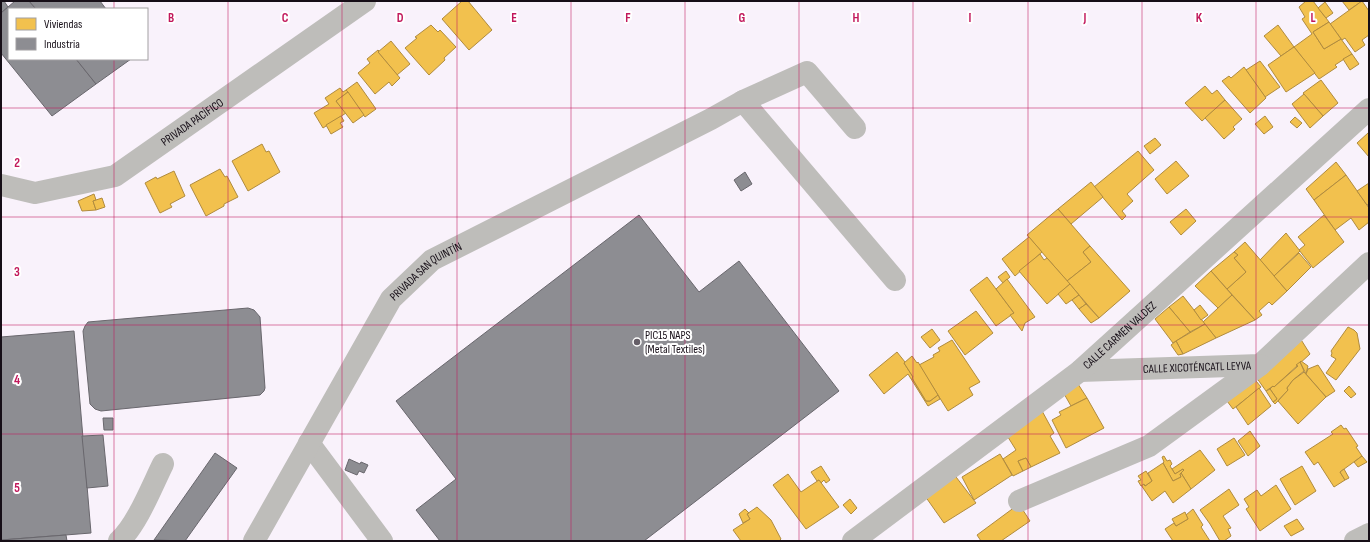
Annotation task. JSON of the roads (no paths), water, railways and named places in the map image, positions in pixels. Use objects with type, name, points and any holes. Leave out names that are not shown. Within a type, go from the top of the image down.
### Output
[{"type":"street","name":"PRIVADA PACÍFICO","points":[[1,185],[35,193],[115,176],[365,1]]},
{"type":"street","name":"PRIVADA SAN QUINTÍN","points":[[254,541],[391,299],[432,260],[711,119],[743,101],[807,72],[855,128]]},
{"type":"street","points":[[743,101],[895,280]]},
{"type":"street","name":"CALLE CARMEN VALDEZ","points":[[853,541],[1080,371],[1369,109]]},
{"type":"street","name":"CALLE XICOTÉNCATL LEYVA","points":[[1080,371],[1260,365],[1369,263]]},
{"type":"street","points":[[1019,501],[1149,446],[1260,365]]},
{"type":"street","points":[[309,443],[382,541]]},
{"type":"street","points":[[119,541],[124,536],[137,514],[163,464]]},
{"type":"street","points":[[1355,541],[1369,534]]},
{"type":"place","name":"PIC15 NAPS (Metal Textiles)","points":[[637,342]]}]
